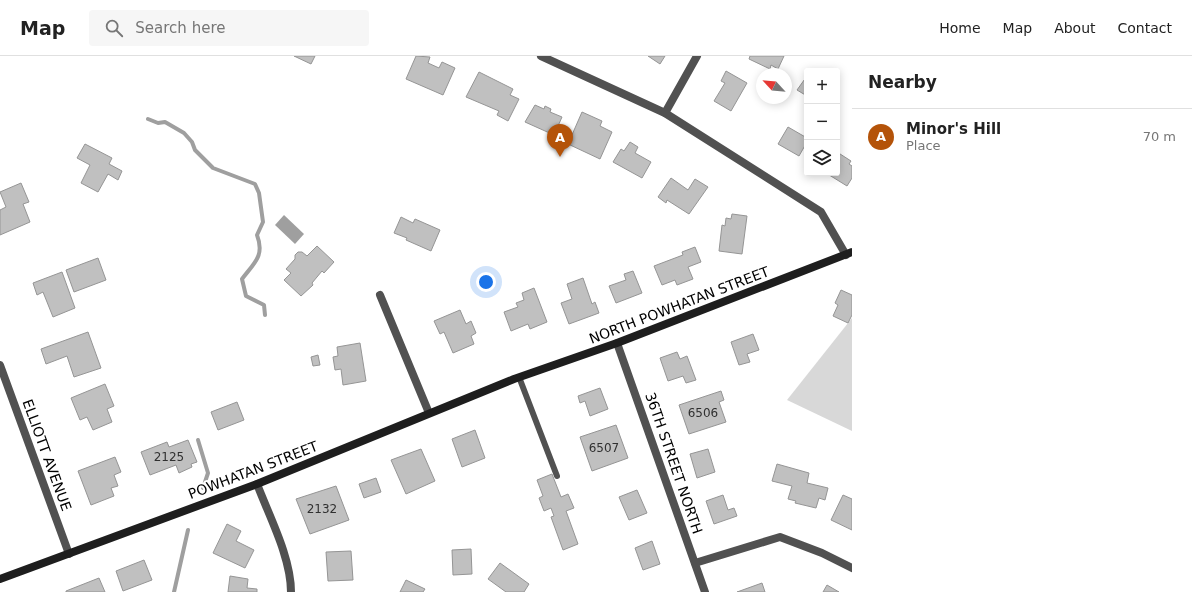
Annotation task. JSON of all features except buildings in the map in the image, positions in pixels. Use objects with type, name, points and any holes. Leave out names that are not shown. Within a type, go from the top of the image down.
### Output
[{"type":"street","points":[[541,56],[665,113],[821,212],[849,254]]},
{"type":"street","points":[[665,113],[697,56]]},
{"type":"street","name":"NORTH POWHATAN STREET","points":[[516,378],[617,343],[849,254]]},
{"type":"street","points":[[380,295],[429,413]]},
{"type":"street","name":"36TH STREET NORTH","points":[[617,343],[705,592]]},
{"type":"street","name":"ELLIOTT AVENUE","points":[[0,365],[69,554]]},
{"type":"street","name":"POWHATAN STREET","points":[[0,579],[257,484],[516,378]]},
{"type":"street","points":[[257,484],[283,551],[289,573],[291,592]]},
{"type":"street","points":[[695,562],[780,538],[822,553],[852,568]]},
{"type":"lane","points":[[516,378],[557,476]]},
{"type":"shaded area","points":[[284,215],[304,234],[295,244],[275,225]]},
{"type":"shaded area","points":[[852,318],[852,431],[787,400]]},
{"type":"waterway","points":[[148,119],[158,123],[165,122],[184,133],[192,142],[195,150],[213,168],[255,184],[259,193],[263,222],[257,235],[260,248],[257,259],[242,279],[246,296],[264,305],[265,315]]},
{"type":"waterway","points":[[198,440],[208,473],[203,488]]},
{"type":"waterway","points":[[174,592],[188,530]]},
{"type":"place","name":"Minor's Hill","points":[[560,157]]}]
